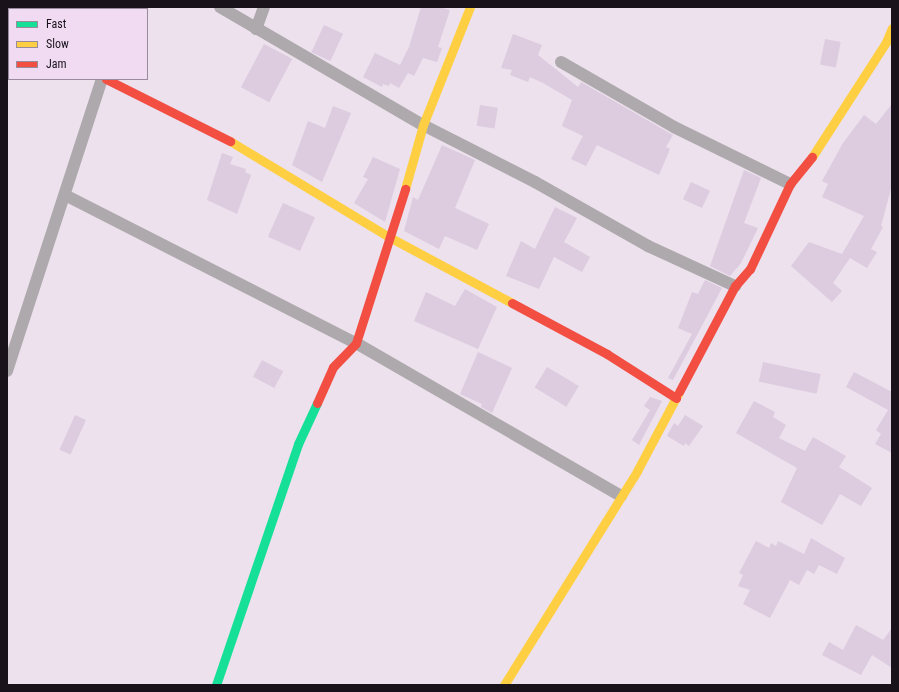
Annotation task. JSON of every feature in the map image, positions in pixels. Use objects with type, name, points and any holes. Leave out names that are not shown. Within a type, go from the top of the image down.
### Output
[{"type":"street","points":[[220,7],[423,125],[535,182],[648,246],[735,286]]},
{"type":"street","points":[[256,29],[264,7]]},
{"type":"street","points":[[216,685],[298,444],[333,368],[356,343],[391,238],[423,125],[470,7]]},
{"type":"street","points":[[504,685],[621,496],[676,398],[735,286],[750,269],[790,184],[818,148],[886,42],[892,28]]},
{"type":"street","points":[[561,62],[674,127],[790,184]]},
{"type":"street","points":[[7,371],[102,80]]},
{"type":"street","points":[[108,80],[248,150],[391,238],[607,354],[676,398]]},
{"type":"street","points":[[64,195],[356,343],[621,496]]},
{"type":"building","points":[[421,7],[439,7],[450,10],[438,47],[442,48],[437,62],[423,58],[414,76],[408,73],[399,88],[390,83],[389,86],[383,84],[382,87],[363,77],[375,53],[400,65],[409,47]]},
{"type":"building","points":[[324,25],[343,34],[330,61],[311,52]]},
{"type":"building","points":[[513,34],[542,45],[538,55],[578,87],[581,82],[673,135],[666,147],[670,149],[659,175],[597,145],[586,166],[571,159],[583,136],[562,126],[572,100],[530,77],[528,82],[510,75],[512,70],[501,68]]},
{"type":"building","points":[[825,39],[841,42],[836,68],[820,65]]},
{"type":"building","points":[[264,44],[292,59],[269,102],[241,87]]},
{"type":"building","points":[[892,104],[892,185],[881,226],[883,227],[871,249],[877,252],[867,268],[850,258],[833,283],[842,291],[832,302],[791,266],[809,242],[842,254],[864,216],[822,197],[828,184],[822,181],[843,143],[864,115],[876,124]]},
{"type":"building","points":[[480,105],[498,108],[494,129],[477,126]]},
{"type":"building","points":[[333,106],[351,113],[322,182],[292,165],[308,121],[325,128]]},
{"type":"building","points":[[442,145],[475,160],[455,208],[489,224],[477,250],[445,236],[439,249],[404,231],[413,197],[418,200]]},
{"type":"building","points":[[222,153],[233,157],[230,164],[246,169],[245,172],[251,175],[237,214],[207,200]]},
{"type":"building","points":[[373,157],[400,169],[385,222],[354,203],[368,179],[363,177]]},
{"type":"building","points":[[744,170],[761,178],[744,223],[758,228],[741,263],[730,276],[710,266]]},
{"type":"building","points":[[691,182],[710,191],[702,208],[683,199]]},
{"type":"building","points":[[283,203],[315,217],[300,251],[268,237]]},
{"type":"building","points":[[555,207],[577,218],[564,242],[590,257],[582,272],[554,257],[539,289],[506,276],[521,241],[535,249]]},
{"type":"building","points":[[705,280],[722,288],[673,380],[668,378],[692,334],[678,328],[692,292],[698,294]]},
{"type":"building","points":[[465,289],[497,307],[478,349],[414,321],[426,292],[455,306]]},
{"type":"building","points":[[478,352],[512,368],[492,413],[481,407],[482,404],[460,394]]},
{"type":"building","points":[[262,360],[283,371],[274,388],[253,377]]},
{"type":"building","points":[[763,362],[821,374],[817,394],[759,382]]},
{"type":"building","points":[[547,367],[579,386],[566,407],[535,388]]},
{"type":"building","points":[[854,372],[892,392],[892,453],[875,444],[881,434],[876,430],[888,410],[846,387]]},
{"type":"building","points":[[650,397],[662,401],[639,445],[632,440],[650,410],[644,406]]},
{"type":"building","points":[[754,401],[775,412],[773,417],[786,425],[779,438],[805,451],[813,437],[846,456],[839,467],[872,488],[861,506],[840,494],[822,525],[781,502],[797,468],[736,433]]},
{"type":"building","points":[[75,415],[86,420],[71,455],[60,450]]},
{"type":"building","points":[[685,415],[703,426],[689,446],[685,443],[684,446],[667,436],[674,423],[678,426]]},
{"type":"building","points":[[811,538],[845,558],[837,574],[819,565],[814,574],[807,570],[799,585],[790,580],[770,618],[743,604],[750,590],[738,586],[743,575],[739,573],[756,541],[769,548],[771,543],[776,546],[778,541],[804,554]]},
{"type":"building","points":[[856,625],[883,640],[892,628],[892,668],[872,655],[861,675],[822,655],[829,642],[843,650]]},
{"type":"traffic: fast","points":[[216,685],[298,444],[317,403]]},
{"type":"traffic: slow","points":[[405,189],[423,125],[470,7]]},
{"type":"traffic: slow","points":[[812,157],[886,42],[892,28]]},
{"type":"traffic: slow","points":[[230,141],[391,238],[512,303]]},
{"type":"traffic: slow","points":[[504,685],[637,471],[679,392]]},
{"type":"traffic: jam","points":[[108,80],[230,141]]},
{"type":"traffic: jam","points":[[679,392],[735,286],[750,269],[790,184],[812,157]]},
{"type":"traffic: jam","points":[[317,403],[333,367],[356,343],[405,189]]},
{"type":"traffic: jam","points":[[512,303],[607,354],[676,398]]}]
